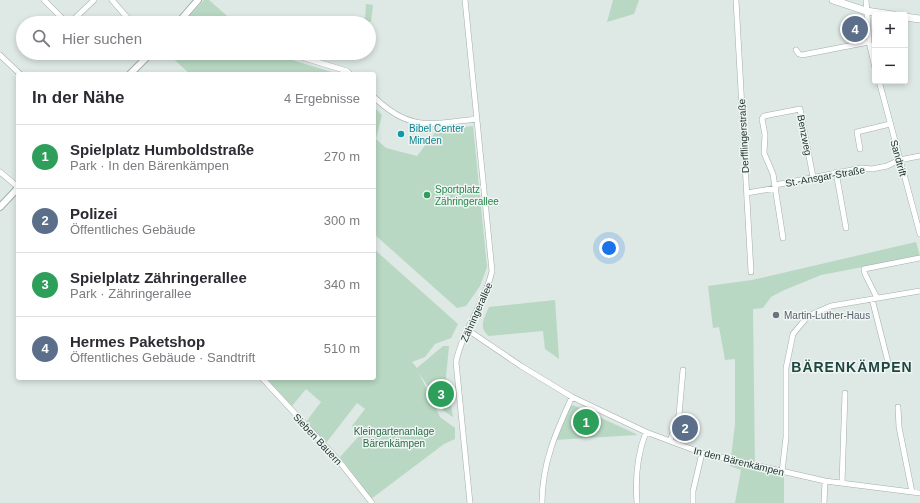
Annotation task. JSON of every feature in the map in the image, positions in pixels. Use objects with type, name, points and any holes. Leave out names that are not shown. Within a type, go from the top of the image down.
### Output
[{"type":"main road","points":[[832,0],[873,12]]},
{"type":"main road","points":[[908,17],[920,19]]},
{"type":"street","points":[[44,0],[60,16]]},
{"type":"street","points":[[77,16],[94,0]]},
{"type":"street","points":[[112,0],[126,16]]},
{"type":"street","points":[[184,16],[198,0]]},
{"type":"street","name":"Zähringerallee","points":[[465,0],[492,271],[489,287],[458,351],[456,374],[470,503]]},
{"type":"street","name":"Derfflingerstraße","points":[[736,0],[751,272]]},
{"type":"street","points":[[866,0],[869,42],[872,55]]},
{"type":"street","points":[[796,50],[802,55],[869,42]]},
{"type":"street","points":[[0,55],[18,72]]},
{"type":"street","points":[[132,72],[144,60]]},
{"type":"street","points":[[311,60],[348,72]]},
{"type":"street","name":"Sandtrift","points":[[879,84],[920,234]]},
{"type":"street","points":[[376,99],[387,110],[409,122],[433,124],[477,118]]},
{"type":"street","name":"Benzweg","points":[[775,186],[772,170],[764,153],[765,131],[762,119],[764,116],[797,109],[802,112],[814,177]]},
{"type":"street","points":[[860,149],[857,132],[890,124]]},
{"type":"street","name":"St.-Ansgar-Straße","points":[[747,193],[836,172],[862,168],[872,169],[887,166],[899,160],[920,156]]},
{"type":"street","points":[[0,172],[16,186]]},
{"type":"street","points":[[836,172],[846,228]]},
{"type":"street","points":[[775,186],[783,238]]},
{"type":"street","points":[[0,207],[16,190]]},
{"type":"street","points":[[888,362],[874,298],[864,269],[920,258]]},
{"type":"street","points":[[782,472],[786,437],[786,368],[793,334],[808,316],[830,306],[920,291]]},
{"type":"street","name":"In den Bärenkämpen","points":[[468,330],[521,366],[572,397],[646,432],[702,453],[825,481],[920,493]]},
{"type":"street","points":[[670,441],[681,409],[683,370]]},
{"type":"street","name":"Sieben Bauern","points":[[264,380],[339,461],[372,503]]},
{"type":"street","points":[[842,483],[845,393]]},
{"type":"street","points":[[542,503],[542,481],[552,441],[572,397]]},
{"type":"street","points":[[898,407],[899,427],[912,492]]},
{"type":"street","points":[[637,503],[637,468],[639,453],[646,432]]},
{"type":"street","points":[[693,503],[693,491],[702,453]]},
{"type":"street","points":[[824,503],[825,481]]},
{"type":"green space","points":[[204,0],[209,0],[227,16],[189,16]]},
{"type":"green space","points":[[613,0],[639,0],[634,14],[607,22]]},
{"type":"green space","points":[[366,4],[373,5],[372,16],[365,16]]},
{"type":"green space","points":[[175,60],[292,60],[331,72],[188,72]]},
{"type":"green space","name":"Sportplatz Zähringerallee","points":[[376,109],[382,115],[376,139]]},
{"type":"green space","name":"Sportplatz Zähringerallee","points":[[473,126],[487,267],[480,286],[466,306],[457,308],[376,236],[376,139],[386,148],[417,156],[437,130]]},
{"type":"green space","points":[[916,242],[920,256],[821,275],[771,297],[763,308],[753,309],[755,469],[784,475],[784,503],[735,503],[741,470],[730,466],[735,424],[735,359],[725,360],[719,327],[713,328],[708,286],[752,280]]},
{"type":"green space","name":"Kleingartenanlage Bärenkämpen","points":[[376,251],[458,324],[451,338],[435,344],[425,357],[412,362],[417,368],[443,346],[449,346],[446,377],[453,417],[444,411],[419,373],[440,417],[455,428],[455,439],[444,444],[371,499],[340,457],[359,436],[352,426],[365,409],[357,403],[326,443],[306,422],[321,402],[306,389],[292,406],[268,380],[376,380]]},
{"type":"green space","points":[[555,300],[559,359],[545,349],[543,331],[489,336],[484,330],[483,323],[489,307]]},
{"type":"green space","points":[[573,405],[637,435],[554,440],[570,407]]},
{"type":"place","name":"Hermes Paketshop","points":[[855,29]]},
{"type":"place","name":"Bibel Center Minden","points":[[401,134]]},
{"type":"place","name":"Sportplatz Zähringerallee","points":[[427,195]]},
{"type":"place","name":"Martin-Luther-Haus","points":[[776,315]]},
{"type":"place","name":"Spielplatz Zähringerallee","points":[[441,394]]},
{"type":"place","name":"Spielplatz Humboldstraße","points":[[586,422]]},
{"type":"place","name":"Polizei","points":[[685,428]]},
{"type":"district","name":"BÄRENKÄMPEN","points":[[852,367]]}]
